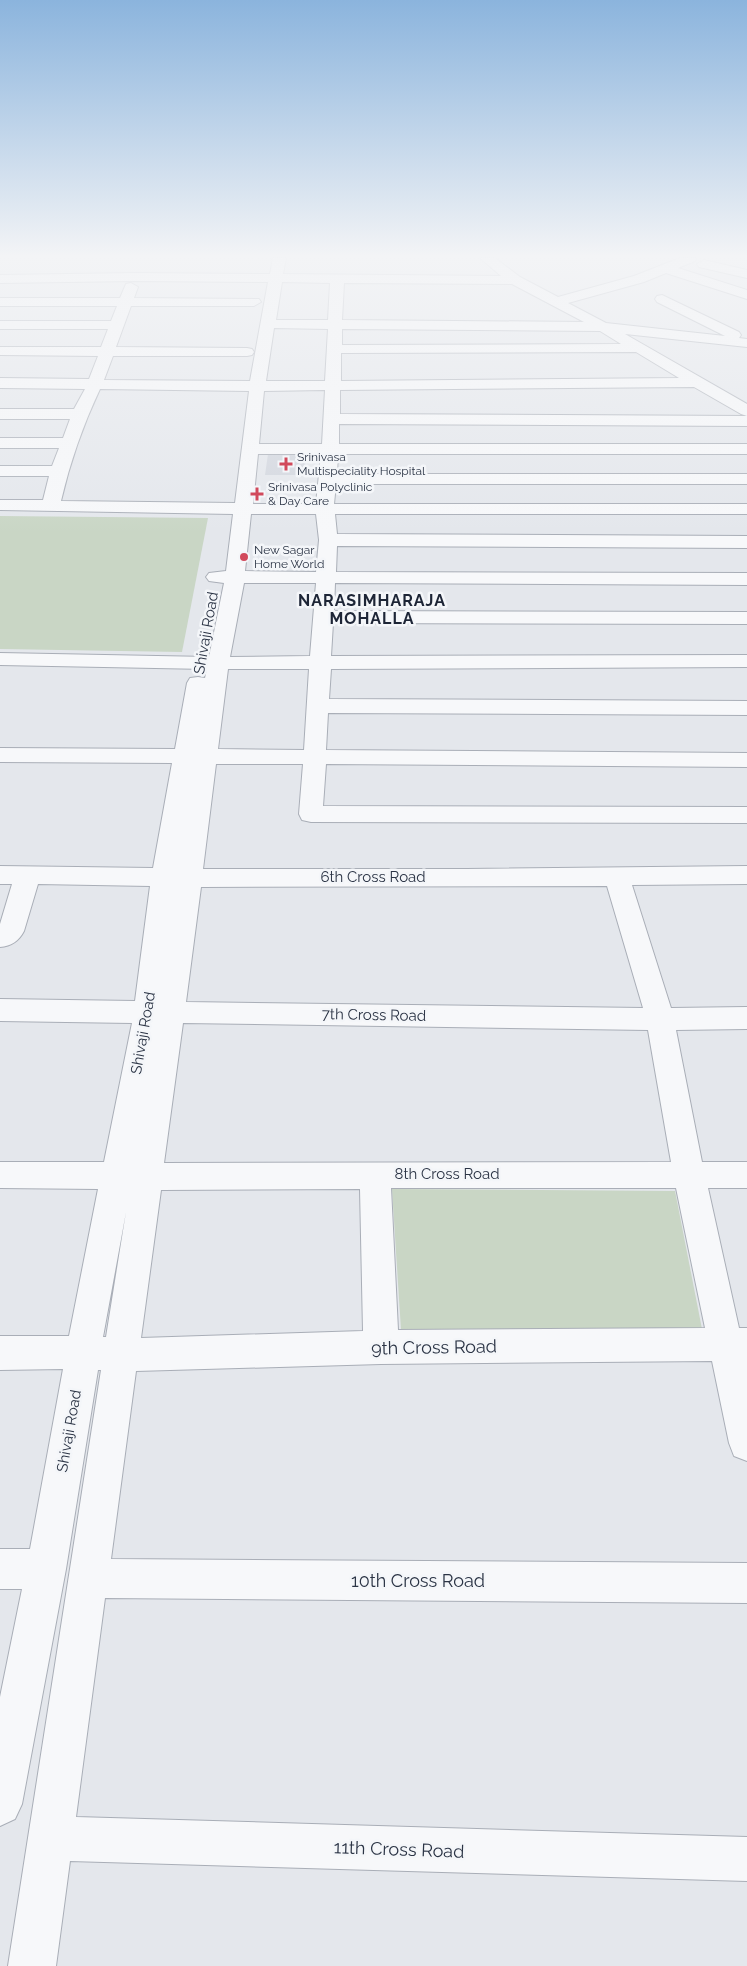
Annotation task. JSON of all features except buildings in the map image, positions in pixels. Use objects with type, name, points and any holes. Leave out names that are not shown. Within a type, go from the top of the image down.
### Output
[{"type":"street","points":[[32,1966],[121,1355],[132,1177],[159,1011],[195,757],[225,578],[232,509],[255,350]]},
{"type":"street","points":[[333,350],[330,449],[325,509],[328,540],[311,814],[747,815]]},
{"type":"street","points":[[642,350],[747,411]]},
{"type":"street","points":[[656,350],[661,361]]},
{"type":"street","points":[[0,351],[247,352],[249,449],[232,509]]},
{"type":"street","points":[[50,506],[69,443],[108,351]]},
{"type":"street","points":[[0,383],[332,386],[698,382]]},
{"type":"street","points":[[0,414],[80,414]]},
{"type":"street","points":[[331,419],[747,421]]},
{"type":"street","points":[[0,443],[69,443]]},
{"type":"street","points":[[249,449],[747,450]]},
{"type":"street","points":[[0,471],[59,471]]},
{"type":"street","points":[[328,479],[747,479]]},
{"type":"street","points":[[0,505],[232,509],[747,509]]},
{"type":"street","points":[[328,540],[747,542]]},
{"type":"street","points":[[225,578],[747,579]]},
{"type":"street","points":[[323,617],[747,618]]},
{"type":"street","points":[[0,659],[210,663],[747,661]]},
{"type":"street","points":[[318,706],[747,708]]},
{"type":"street","points":[[0,755],[747,760]]},
{"type":"street","name":"6th Cross Road","points":[[0,875],[177,878],[618,877],[747,874]]},
{"type":"street","points":[[0,937],[11,931],[28,875]]},
{"type":"street","points":[[618,877],[660,1019],[689,1174],[736,1344],[747,1443]]},
{"type":"street","name":"7th Cross Road","points":[[0,1010],[660,1019],[747,1018]]},
{"type":"street","points":[[375,1174],[381,1347]]},
{"type":"street","name":"8th Cross Road","points":[[0,1175],[132,1177],[375,1174],[747,1175]]},
{"type":"street","name":"Shivaji Road","points":[[0,1804],[46,1569],[83,1352],[132,1177]]},
{"type":"street","name":"9th Cross Road","points":[[83,1352],[121,1355],[381,1347],[736,1344]]},
{"type":"street","points":[[0,1353],[83,1352]]},
{"type":"street","points":[[0,1569],[46,1569]]},
{"type":"street","name":"10th Cross Road","points":[[88,1578],[747,1583]]},
{"type":"street","name":"11th Cross Road","points":[[50,1838],[747,1859]]},
{"type":"shaded area","name":"Srinivasa Multispeciality Hospital","points":[[307,453],[304,475],[265,475],[268,454]]},
{"type":"green space","points":[[0,516],[208,518],[182,652],[0,649]]},
{"type":"green space","points":[[392,1189],[675,1191],[702,1329],[401,1330]]},
{"type":"place","name":"Srinivasa Multispeciality Hospital","points":[[286,464]]},
{"type":"place","name":"Srinivasa Polyclinic & Day Care","points":[[257,494]]},
{"type":"place","name":"New Sagar Home World","points":[[244,557]]},
{"type":"district","name":"NARASIMHARAJA MOHALLA","points":[[372,609]]}]
